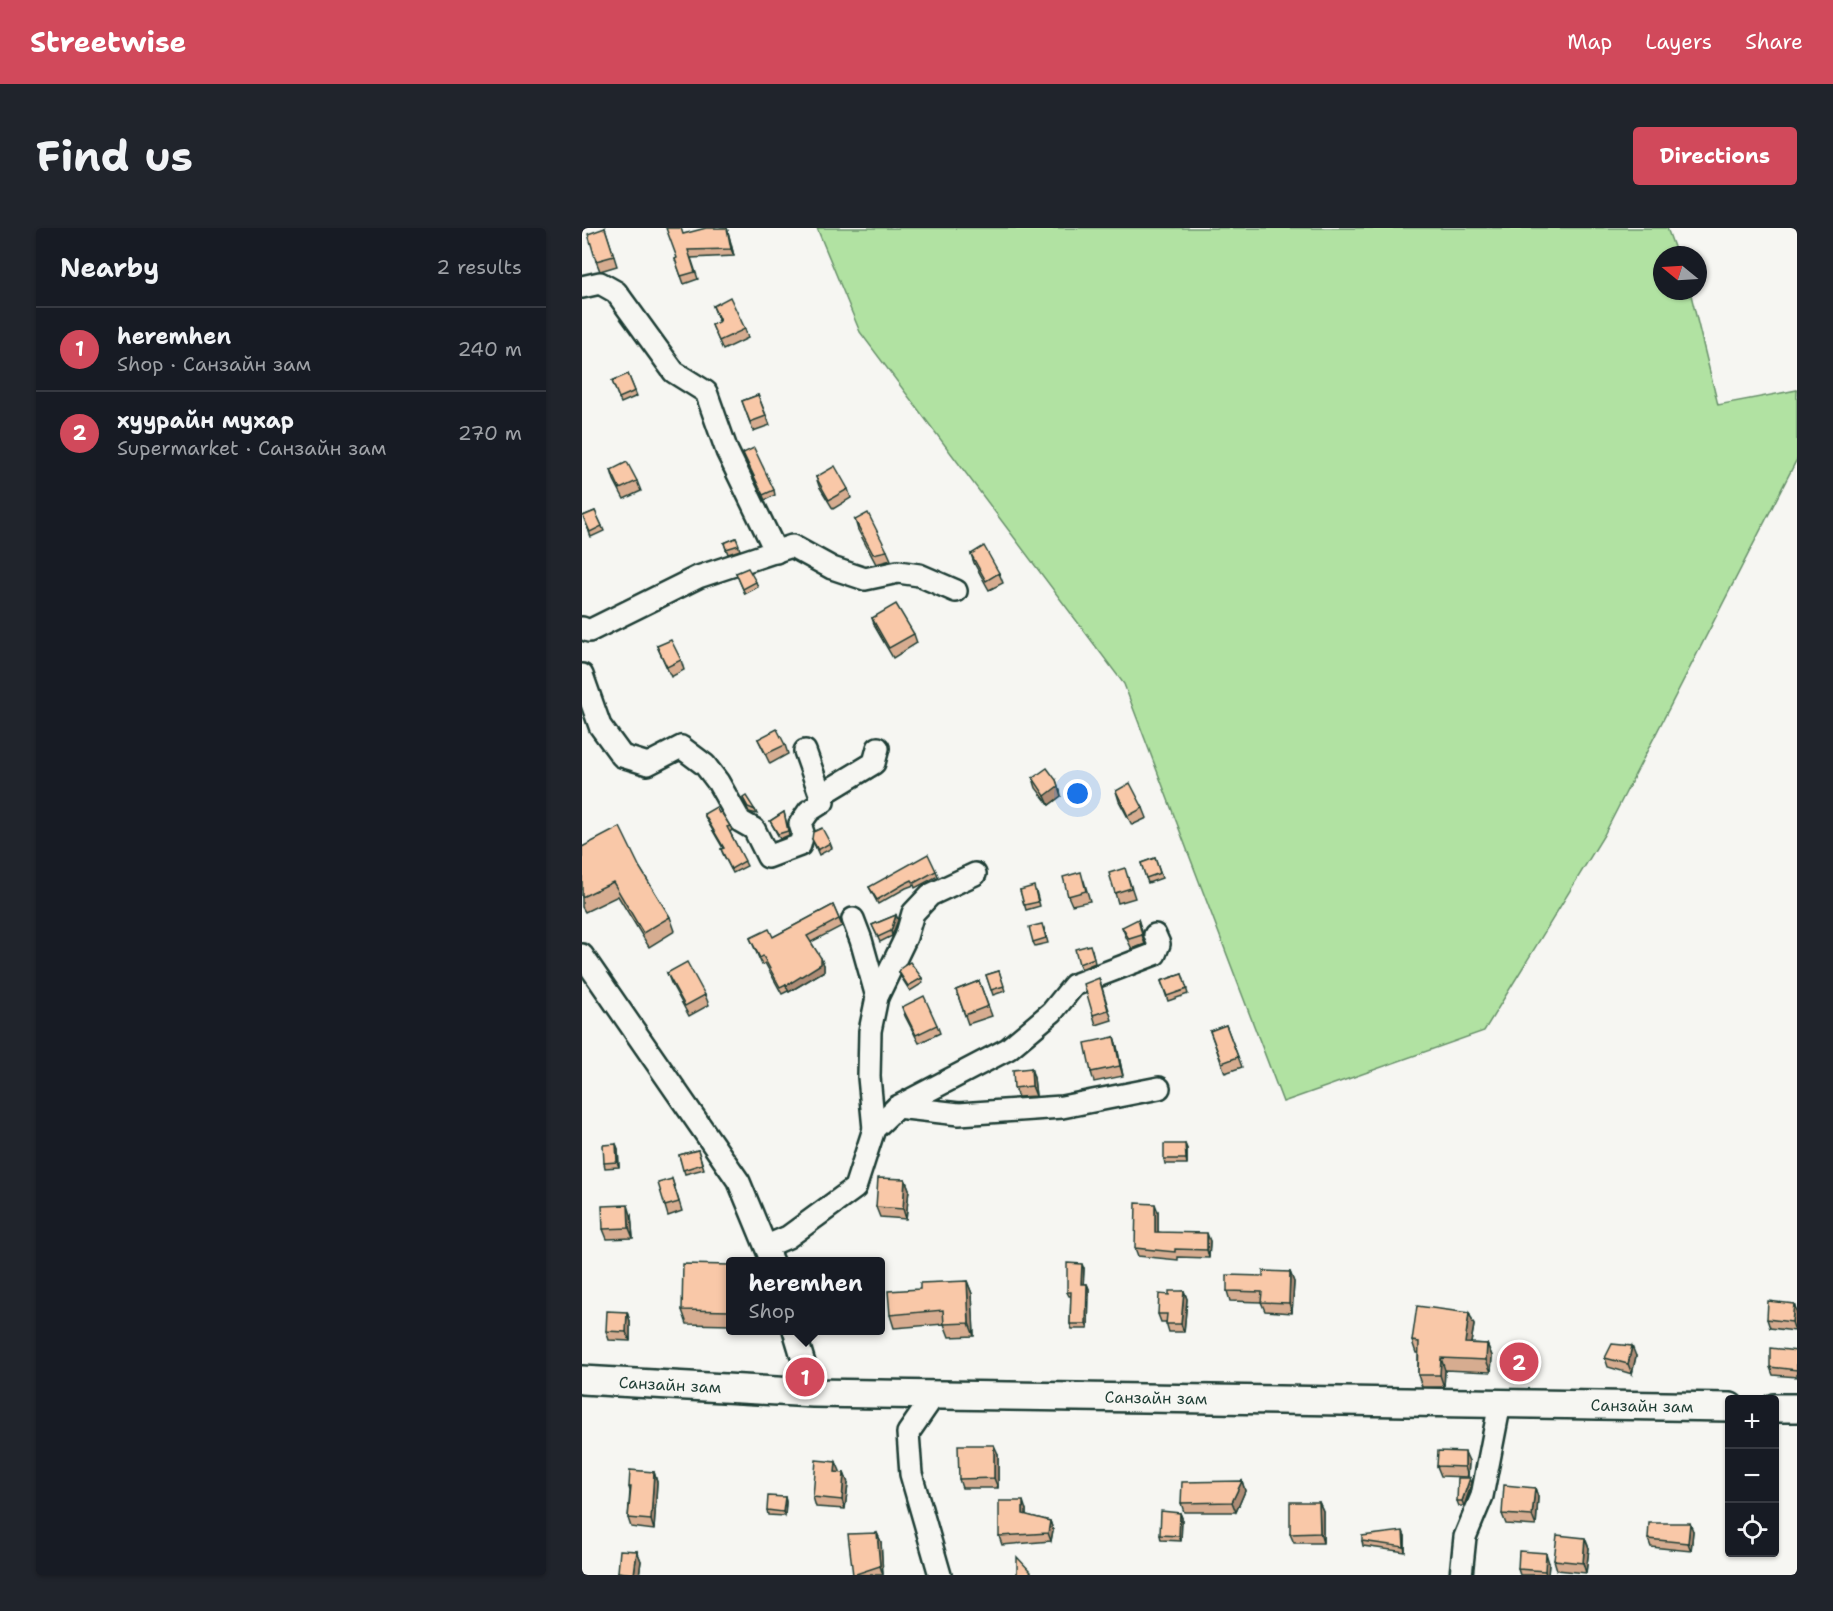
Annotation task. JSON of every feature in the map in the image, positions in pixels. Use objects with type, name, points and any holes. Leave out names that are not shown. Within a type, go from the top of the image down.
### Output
[{"type":"main road","name":"Санзайн зам","points":[[582,1380],[813,1393],[1725,1407]]},
{"type":"main road","points":[[1779,1408],[1797,1408]]},
{"type":"street","points":[[582,287],[600,283],[616,292],[674,372],[706,392],[727,451],[776,552]]},
{"type":"street","points":[[582,628],[589,631],[698,577],[792,546],[832,568],[865,579],[898,572],[919,575],[956,591]]},
{"type":"street","points":[[582,675],[600,726],[622,756],[648,764],[681,747],[705,765],[718,782],[740,821],[754,829],[768,857],[800,844],[803,833],[800,824],[809,811],[823,802],[805,751]]},
{"type":"street","points":[[821,795],[874,763],[878,748]]},
{"type":"street","points":[[582,955],[739,1182],[770,1254],[788,1237],[855,1188],[874,1129],[869,1077],[870,1031],[877,997],[906,937],[913,913],[930,895],[975,874]]},
{"type":"street","points":[[853,920],[877,997]]},
{"type":"street","points":[[874,1129],[897,1107],[1008,1048],[1052,1012],[1074,985],[1155,954],[1159,944],[1155,935]]},
{"type":"street","points":[[897,1107],[959,1114],[1062,1107],[1159,1088]]},
{"type":"street","points":[[796,1335],[813,1393]]},
{"type":"street","points":[[935,1394],[908,1433],[911,1474],[940,1575]]},
{"type":"street","points":[[1461,1575],[1465,1537],[1482,1496],[1500,1403]]},
{"type":"green space","points":[[817,228],[1667,228],[1674,246],[1653,246],[1653,300],[1692,300],[1718,405],[1797,390],[1797,459],[1604,835],[1484,1031],[1283,1102],[1124,684],[860,332]]},
{"type":"building","points":[[605,228],[614,256],[596,261],[588,234]]},
{"type":"building","points":[[666,228],[681,228],[683,234],[706,228],[727,228],[731,249],[688,250],[695,272],[681,276]]},
{"type":"building","points":[[730,297],[745,329],[719,341],[712,325],[720,321],[713,306]]},
{"type":"building","points":[[628,374],[635,391],[619,398],[612,381]]},
{"type":"building","points":[[758,395],[766,416],[750,422],[742,401]]},
{"type":"building","points":[[754,448],[774,490],[763,495],[743,453]]},
{"type":"building","points":[[627,462],[637,481],[620,489],[611,470]]},
{"type":"building","points":[[835,466],[848,489],[829,500],[816,477]]},
{"type":"building","points":[[595,511],[602,526],[590,532],[583,516]]},
{"type":"building","points":[[868,513],[887,551],[873,554],[855,520]]},
{"type":"building","points":[[736,538],[739,545],[726,549],[724,543]]},
{"type":"building","points":[[984,546],[999,573],[986,581],[971,554]]},
{"type":"building","points":[[748,568],[756,582],[743,589],[736,573]]},
{"type":"building","points":[[896,604],[914,634],[889,648],[872,618]]},
{"type":"building","points":[[671,640],[681,660],[667,667],[657,646]]},
{"type":"building","points":[[777,729],[785,745],[766,754],[758,739]]},
{"type":"building","points":[[1047,768],[1058,786],[1045,796],[1033,778]]},
{"type":"building","points":[[1130,783],[1143,808],[1128,816],[1116,791]]},
{"type":"building","points":[[746,796],[755,810],[748,807],[743,798]]},
{"type":"building","points":[[716,807],[730,826],[727,827],[745,861],[731,869],[721,849],[724,848],[704,814]]},
{"type":"building","points":[[784,812],[788,831],[778,834],[770,821]]},
{"type":"building","points":[[620,827],[640,868],[670,917],[643,933],[613,882],[582,897],[582,847]]},
{"type":"building","points":[[822,828],[830,843],[818,850],[812,839],[813,832]]},
{"type":"building","points":[[928,854],[936,871],[914,883],[912,880],[877,900],[869,887]]},
{"type":"building","points":[[1155,858],[1160,873],[1146,878],[1141,863]]},
{"type":"building","points":[[1125,868],[1131,888],[1115,893],[1109,873]]},
{"type":"building","points":[[1081,872],[1086,891],[1068,896],[1063,877]]},
{"type":"building","points":[[1034,886],[1038,902],[1024,905],[1020,890]]},
{"type":"building","points":[[833,905],[839,919],[807,936],[821,958],[821,964],[786,986],[786,984],[780,987],[763,956],[760,958],[750,938],[769,929],[773,937]]},
{"type":"building","points":[[896,915],[891,931],[878,937],[872,925]]},
{"type":"building","points":[[1138,919],[1142,935],[1129,939],[1122,927]]},
{"type":"building","points":[[1042,924],[1046,938],[1033,942],[1029,927]]},
{"type":"building","points":[[1090,945],[1094,958],[1079,964],[1075,949]]},
{"type":"building","points":[[687,962],[705,995],[685,1006],[667,973]]},
{"type":"building","points":[[910,962],[922,978],[908,986],[899,972]]},
{"type":"building","points":[[999,971],[1004,986],[991,990],[986,975]]},
{"type":"building","points":[[1182,974],[1187,989],[1167,996],[1161,981]]},
{"type":"building","points":[[1099,978],[1108,1010],[1093,1015],[1084,984]]},
{"type":"building","points":[[979,981],[988,1006],[965,1015],[956,990]]},
{"type":"building","points":[[924,996],[937,1025],[916,1035],[902,1007]]},
{"type":"building","points":[[1226,1025],[1238,1057],[1222,1063],[1210,1031]]},
{"type":"building","points":[[1114,1037],[1120,1066],[1091,1072],[1085,1043]]},
{"type":"building","points":[[1031,1068],[1032,1086],[1014,1088],[1013,1070]]},
{"type":"building","points":[[616,1144],[617,1162],[604,1163],[603,1145]]},
{"type":"building","points":[[1164,1144],[1185,1144],[1186,1159],[1164,1159]]},
{"type":"building","points":[[698,1150],[702,1164],[683,1170],[679,1155]]},
{"type":"building","points":[[878,1178],[905,1179],[903,1209],[876,1207]]},
{"type":"building","points":[[672,1179],[679,1202],[665,1206],[658,1183]]},
{"type":"building","points":[[1136,1203],[1155,1204],[1155,1232],[1207,1233],[1207,1250],[1175,1249],[1175,1252],[1135,1248]]},
{"type":"building","points":[[628,1205],[629,1228],[603,1229],[602,1206]]},
{"type":"building","points":[[1067,1263],[1082,1264],[1081,1284],[1087,1284],[1086,1324],[1070,1324],[1071,1292],[1067,1292]]},
{"type":"building","points":[[683,1264],[726,1265],[726,1311],[682,1310]]},
{"type":"building","points":[[1263,1271],[1290,1272],[1289,1303],[1261,1302],[1262,1292],[1227,1291],[1227,1275],[1263,1276]]},
{"type":"building","points":[[967,1281],[969,1323],[944,1324],[943,1310],[890,1315],[888,1291],[920,1289],[920,1283]]},
{"type":"building","points":[[1169,1291],[1184,1291],[1181,1324],[1166,1324],[1167,1314],[1158,1314],[1159,1294],[1169,1295]]},
{"type":"building","points":[[1768,1301],[1794,1304],[1792,1322],[1767,1319]]},
{"type":"building","points":[[1417,1306],[1469,1313],[1465,1343],[1487,1344],[1486,1360],[1441,1358],[1440,1375],[1418,1375],[1419,1342],[1412,1341]]},
{"type":"building","points":[[607,1311],[627,1312],[626,1332],[606,1331]]},
{"type":"building","points":[[1612,1344],[1632,1346],[1628,1364],[1605,1358]]},
{"type":"building","points":[[1770,1348],[1797,1351],[1797,1370],[1770,1367]]},
{"type":"building","points":[[958,1445],[994,1445],[994,1478],[959,1479]]},
{"type":"building","points":[[1438,1451],[1465,1452],[1465,1467],[1437,1466]]},
{"type":"building","points":[[816,1460],[836,1462],[835,1472],[844,1473],[842,1500],[813,1497]]},
{"type":"building","points":[[630,1470],[654,1472],[651,1520],[628,1518]]},
{"type":"building","points":[[1458,1478],[1470,1478],[1462,1501],[1457,1501]]},
{"type":"building","points":[[1242,1481],[1232,1502],[1181,1503],[1182,1482]]},
{"type":"building","points":[[1504,1485],[1535,1488],[1532,1516],[1502,1514]]},
{"type":"building","points":[[768,1496],[785,1497],[783,1512],[767,1510]]},
{"type":"building","points":[[999,1501],[1023,1501],[1023,1514],[1050,1521],[1048,1533],[999,1536]]},
{"type":"building","points":[[1290,1502],[1319,1502],[1320,1533],[1290,1534]]},
{"type":"building","points":[[1161,1511],[1180,1513],[1179,1536],[1160,1535]]},
{"type":"building","points":[[1649,1523],[1690,1523],[1688,1543],[1648,1539]]},
{"type":"building","points":[[1403,1531],[1404,1547],[1362,1541],[1362,1536]]},
{"type":"building","points":[[877,1533],[880,1566],[853,1575],[848,1534]]},
{"type":"building","points":[[1557,1535],[1585,1538],[1583,1563],[1554,1560]]},
{"type":"building","points":[[620,1550],[637,1551],[634,1574],[618,1572]]},
{"type":"building","points":[[1519,1551],[1546,1553],[1545,1571],[1518,1569]]},
{"type":"building","points":[[1017,1557],[1031,1572],[1031,1575],[1017,1575]]},
{"type":"place","name":"хуурайн мухар","points":[[1519,1362]]},
{"type":"place","name":"heremhen","points":[[805,1377]]}]
